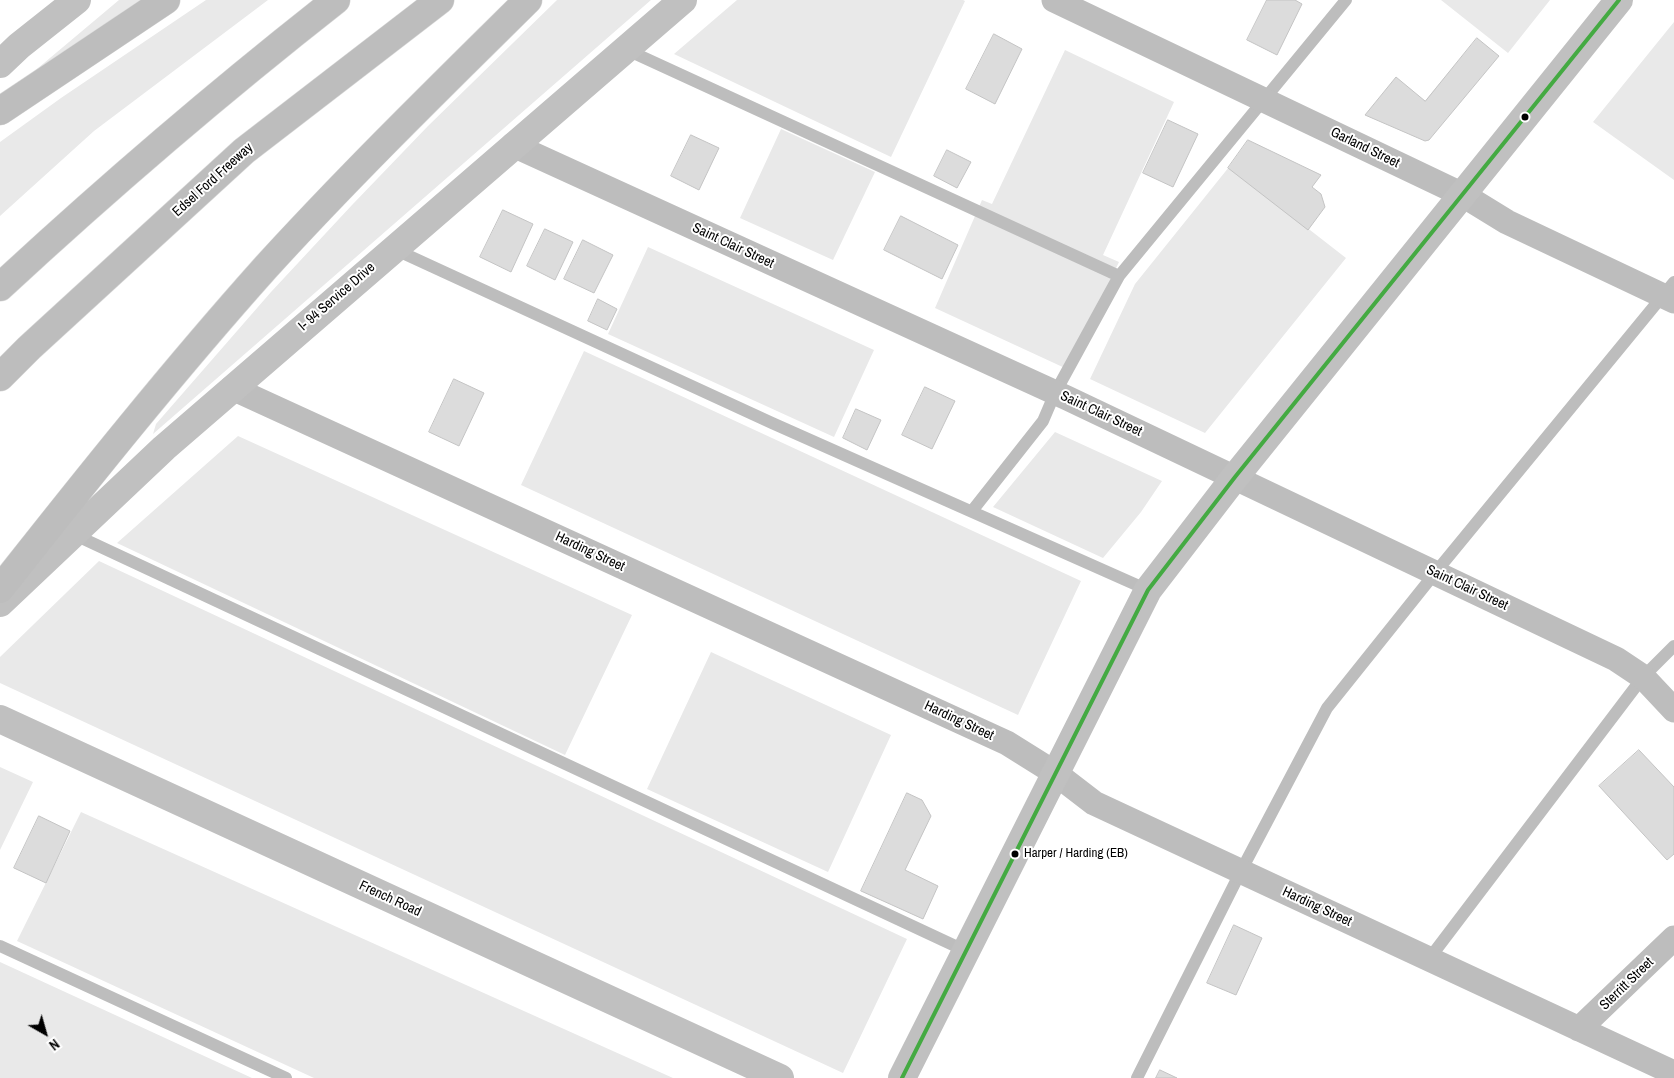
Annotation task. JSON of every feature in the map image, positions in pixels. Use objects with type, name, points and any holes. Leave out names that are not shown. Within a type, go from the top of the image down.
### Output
[{"type":"highway","points":[[0,111],[166,0]]},
{"type":"highway","points":[[0,287],[92,202],[263,58],[336,0]]},
{"type":"highway","name":"Edsel Ford Freeway","points":[[0,377],[29,348],[244,151],[440,0]]},
{"type":"highway","points":[[0,589],[131,423],[266,267],[367,159],[528,0]]},
{"type":"street","points":[[0,64],[19,46],[77,0]]},
{"type":"street","name":"I- 94 Service Drive","points":[[0,603],[164,448],[512,145],[683,0]]},
{"type":"street","name":"Garland Street","points":[[1054,0],[1463,195],[1507,222],[1670,293]]},
{"type":"street","points":[[902,1078],[1148,590],[1235,477],[1620,0]]},
{"type":"street","name":"Saint Clair Street","points":[[512,145],[1055,393],[1616,659],[1644,677],[1674,710]]},
{"type":"street","name":"Harding Street","points":[[232,388],[1007,743],[1055,773],[1094,803],[1674,1073]]},
{"type":"street","name":"French Road","points":[[0,719],[780,1078]]},
{"type":"street","name":"Sterritt Street","points":[[1580,1029],[1674,938]]},
{"type":"lane","points":[[972,512],[1043,421],[1055,393],[1119,276],[1346,0]]},
{"type":"lane","points":[[625,49],[1119,276]]},
{"type":"lane","points":[[393,248],[772,423],[1148,590]]},
{"type":"lane","points":[[1137,1078],[1241,871],[1327,708],[1435,573],[1670,293]]},
{"type":"lane","points":[[73,534],[966,951]]},
{"type":"lane","points":[[1429,959],[1644,677],[1674,646]]},
{"type":"lane","points":[[0,946],[286,1078]]},
{"type":"shaded area","points":[[119,0],[157,0],[0,100]]},
{"type":"shaded area","points":[[206,0],[268,0],[94,131],[0,216],[0,142],[61,98]]},
{"type":"shaded area","points":[[557,0],[651,0],[153,434],[156,424],[271,292],[428,126]]},
{"type":"shaded area","points":[[737,0],[965,1],[891,157],[674,54]]},
{"type":"shaded area","points":[[1441,0],[1550,0],[1508,53]]},
{"type":"shaded area","points":[[1674,22],[1674,180],[1593,122]]},
{"type":"shaded area","points":[[1065,50],[1174,102],[1103,255],[1119,262],[1067,369],[935,308],[982,200],[992,204]]},
{"type":"shaded area","points":[[781,129],[875,172],[833,260],[740,218]]},
{"type":"shaded area","points":[[1229,167],[1346,258],[1205,433],[1090,379],[1135,284]]},
{"type":"shaded area","points":[[648,247],[874,350],[834,437],[608,334]]},
{"type":"shaded area","points":[[584,351],[1081,581],[1018,715],[521,485]]},
{"type":"shaded area","points":[[1055,432],[1162,481],[1141,512],[1103,558],[993,507]]},
{"type":"shaded area","points":[[238,436],[632,615],[565,755],[117,543]]},
{"type":"shaded area","points":[[99,561],[907,939],[843,1073],[0,683],[0,657]]},
{"type":"shaded area","points":[[711,652],[891,735],[828,872],[647,789]]},
{"type":"shaded area","points":[[0,767],[33,782],[0,850]]},
{"type":"shaded area","points":[[81,812],[673,1078],[314,1078],[17,941]]},
{"type":"shaded area","points":[[0,962],[252,1078],[0,1078]]},
{"type":"building","points":[[1267,0],[1295,0],[1302,4],[1277,55],[1247,40]]},
{"type":"building","points":[[994,34],[1022,49],[995,104],[966,89]]},
{"type":"building","points":[[1477,38],[1499,56],[1429,140],[1425,141],[1365,115],[1396,77],[1425,101]]},
{"type":"building","points":[[1168,120],[1198,134],[1173,187],[1143,173]]},
{"type":"building","points":[[691,135],[719,148],[699,190],[671,176]]},
{"type":"building","points":[[1248,140],[1321,175],[1312,187],[1321,194],[1325,207],[1308,230],[1228,168]]},
{"type":"building","points":[[947,150],[971,162],[957,188],[934,176]]},
{"type":"building","points":[[503,210],[533,224],[511,272],[480,257]]},
{"type":"building","points":[[901,216],[958,245],[942,279],[884,250]]},
{"type":"building","points":[[545,229],[573,242],[555,280],[527,266]]},
{"type":"building","points":[[583,240],[613,255],[594,293],[564,279]]},
{"type":"building","points":[[598,299],[617,309],[607,330],[588,321]]},
{"type":"building","points":[[454,379],[484,393],[459,446],[429,432]]},
{"type":"building","points":[[925,387],[955,401],[932,449],[902,435]]},
{"type":"building","points":[[856,409],[881,420],[867,450],[843,438]]},
{"type":"building","points":[[1639,750],[1674,787],[1674,854],[1667,860],[1599,786]]},
{"type":"building","points":[[907,793],[922,800],[931,816],[905,870],[938,886],[923,919],[861,891]]},
{"type":"building","points":[[39,816],[70,831],[46,883],[14,868]]},
{"type":"building","points":[[1234,925],[1262,938],[1236,995],[1207,983]]},
{"type":"building","points":[[1160,1070],[1177,1078],[1156,1078]]},
{"type":"transit line","points":[[902,1078],[1148,590],[1235,477],[1619,0]]},
{"type":"place","name":"Harper / Harding (EB)","points":[[1015,854]]}]
